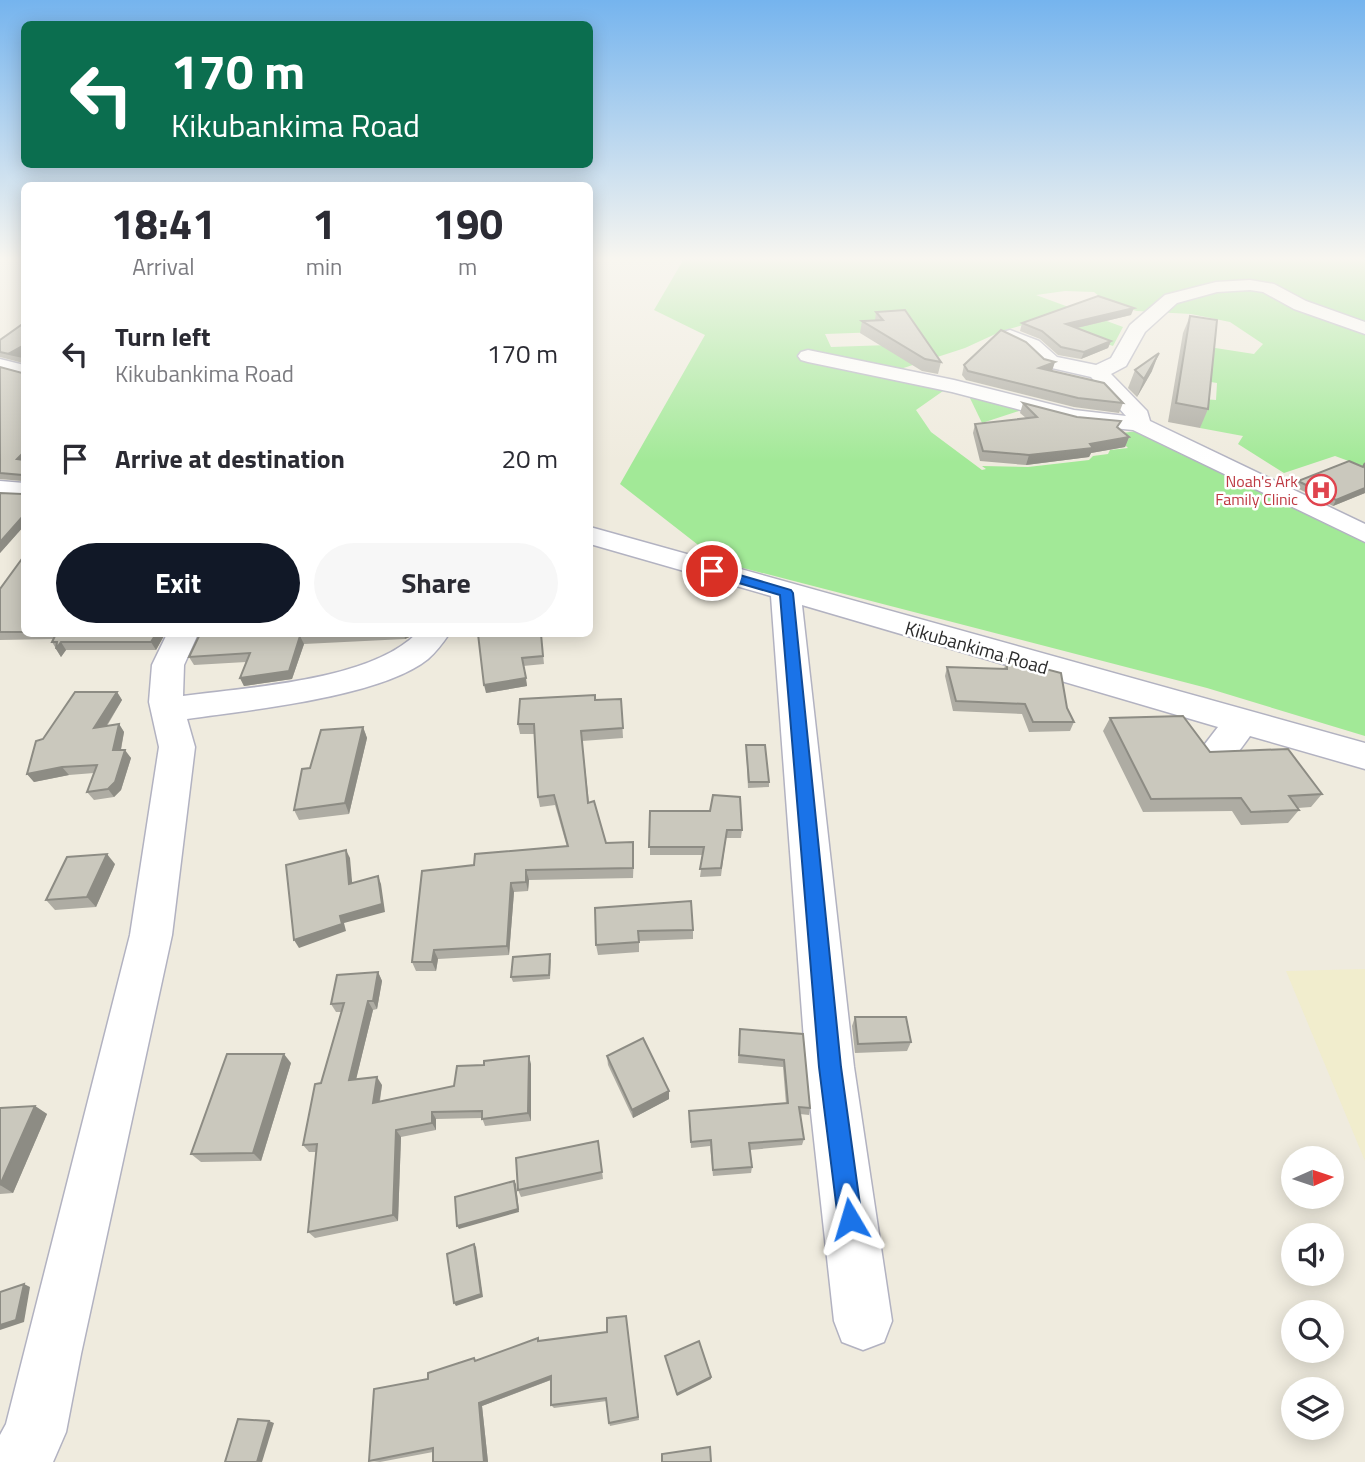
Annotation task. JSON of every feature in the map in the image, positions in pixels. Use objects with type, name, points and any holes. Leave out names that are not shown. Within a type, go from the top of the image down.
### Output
[{"type":"street","points":[[1098,372],[1119,362],[1141,325]]},
{"type":"street","points":[[1010,336],[1032,345],[1050,362],[1098,372],[1139,416],[1138,424]]},
{"type":"street","points":[[808,356],[954,386],[1074,417],[1138,424],[1365,534]]},
{"type":"street","points":[[0,365],[21,371]]},
{"type":"street","points":[[1150,392],[1140,398],[1162,427],[1163,435]]},
{"type":"street","points":[[0,489],[21,491]]},
{"type":"street","name":"Kikubankima Road","points":[[593,536],[1365,756]]},
{"type":"street","points":[[786,593],[830,1067],[863,1321]]},
{"type":"street","points":[[20,1462],[35,1432],[54,1340],[151,934],[177,747],[166,702],[168,665],[181,637]]},
{"type":"street","points":[[168,709],[336,684],[390,668],[427,645],[431,637]]},
{"type":"street","points":[[1216,753],[1237,728],[1236,720]]},
{"type":"shaded area","points":[[1365,969],[1365,1161],[1286,971]]},
{"type":"green space","points":[[685,325],[1023,325],[1002,331],[965,348],[882,375],[943,391],[916,410],[931,432],[982,470],[986,469],[982,466],[1028,467],[1089,460],[1093,456],[1108,454],[1110,450],[1128,448],[1114,434],[1138,431],[1365,543],[1365,736],[1207,688],[720,562],[620,484],[705,335]],"holes":[[[909,331],[917,344],[831,347],[825,334]]]},
{"type":"green space","points":[[1051,325],[1123,327],[1113,346]]},
{"type":"green space","points":[[1235,325],[1365,325],[1365,467],[1335,456],[1284,473],[1238,444],[1243,436],[1200,428],[1203,399],[1216,400],[1217,383],[1205,381],[1209,347],[1254,354],[1263,344]]},
{"type":"green space","points":[[968,394],[1028,408],[982,423]]},
{"type":"building","points":[[21,325],[21,347],[10,353],[21,357],[0,352],[0,340]]},
{"type":"building","points":[[869,325],[916,325],[941,362],[925,359]]},
{"type":"building","points":[[1028,325],[1069,325],[1111,341],[1084,352],[1061,347],[1042,331]]},
{"type":"building","points":[[1189,325],[1216,325],[1208,409],[1176,403]]},
{"type":"building","points":[[1001,330],[1026,342],[1044,359],[1055,362],[1039,368],[1104,383],[1123,403],[1078,398],[968,371],[964,365]]},
{"type":"building","points":[[1159,353],[1144,379],[1135,370]]},
{"type":"building","points":[[0,367],[21,373],[21,455],[17,459],[21,460],[21,475],[0,473]]},
{"type":"building","points":[[1023,403],[1077,417],[1121,421],[1117,427],[1129,437],[1090,444],[1093,448],[1029,455],[983,451],[975,424],[1037,417]]},
{"type":"building","points":[[1349,461],[1363,467],[1365,463],[1365,488],[1336,500],[1298,481]]},
{"type":"building","points":[[0,493],[21,494],[21,518],[0,542]]},
{"type":"building","points":[[21,560],[21,632],[0,632],[0,589]]},
{"type":"building","points":[[54,637],[154,637],[151,642],[61,642],[56,649],[57,642],[52,642]]},
{"type":"building","points":[[199,637],[300,637],[289,671],[240,678],[250,653],[189,657]]},
{"type":"building","points":[[478,637],[541,637],[543,656],[522,658],[526,678],[484,685]]},
{"type":"building","points":[[1007,659],[1061,673],[1067,708],[1074,722],[1033,722],[1025,704],[956,701],[947,667],[1007,669]]},
{"type":"building","points":[[75,692],[117,692],[94,728],[119,724],[113,750],[125,750],[115,782],[108,789],[87,792],[97,765],[62,767],[27,774],[36,741],[43,739]]},
{"type":"building","points":[[595,695],[595,700],[621,699],[623,728],[581,731],[588,803],[594,801],[606,843],[633,842],[633,868],[526,870],[526,882],[511,883],[507,946],[434,950],[432,962],[412,962],[422,871],[474,865],[475,854],[568,846],[554,795],[538,797],[534,724],[518,724],[520,699]]},
{"type":"building","points":[[1183,716],[1210,752],[1288,749],[1322,794],[1289,796],[1299,810],[1251,812],[1241,798],[1151,799],[1110,718]]},
{"type":"building","points":[[363,727],[345,803],[294,810],[302,769],[310,768],[321,730]]},
{"type":"building","points":[[746,745],[765,745],[769,782],[749,782]]},
{"type":"building","points":[[713,795],[740,797],[742,830],[727,830],[721,868],[700,869],[704,847],[649,847],[650,811],[710,811]]},
{"type":"building","points":[[346,850],[349,884],[378,876],[382,904],[340,916],[342,924],[294,940],[286,865]]},
{"type":"building","points":[[107,854],[87,897],[46,900],[67,857]]},
{"type":"building","points":[[691,901],[693,930],[638,931],[639,942],[596,945],[595,908]]},
{"type":"building","points":[[550,954],[549,975],[511,977],[513,957]]},
{"type":"building","points":[[378,972],[373,1001],[368,1001],[349,1080],[377,1077],[373,1103],[454,1086],[457,1066],[484,1065],[484,1061],[529,1056],[528,1113],[482,1119],[482,1111],[432,1112],[432,1123],[396,1130],[393,1215],[308,1232],[317,1144],[303,1145],[315,1084],[321,1083],[344,1003],[331,1004],[337,975]]},
{"type":"building","points":[[855,1017],[906,1017],[911,1042],[858,1044]]},
{"type":"building","points":[[740,1029],[803,1034],[810,1108],[799,1107],[804,1139],[749,1143],[752,1167],[713,1170],[711,1140],[691,1142],[689,1111],[788,1103],[784,1060],[739,1055]]},
{"type":"building","points":[[643,1038],[669,1091],[632,1110],[607,1056]]},
{"type":"building","points":[[227,1054],[284,1054],[253,1153],[191,1154]]},
{"type":"building","points":[[35,1106],[0,1185],[0,1108]]},
{"type":"building","points":[[598,1141],[602,1172],[518,1190],[516,1158]]},
{"type":"building","points":[[514,1181],[518,1209],[457,1226],[455,1197]]},
{"type":"building","points":[[474,1244],[481,1294],[454,1303],[447,1254]]},
{"type":"building","points":[[24,1284],[16,1320],[0,1325],[0,1292]]},
{"type":"building","points":[[626,1316],[638,1417],[609,1423],[606,1398],[551,1405],[551,1376],[479,1403],[484,1462],[433,1462],[433,1448],[369,1461],[374,1389],[428,1379],[428,1373],[474,1358],[475,1361],[538,1338],[538,1341],[607,1332],[607,1318]]},
{"type":"building","points":[[699,1341],[711,1377],[677,1394],[665,1356]]},
{"type":"building","points":[[238,1419],[269,1421],[257,1462],[225,1462]]},
{"type":"building","points":[[710,1447],[711,1462],[662,1462],[662,1454]]},
{"type":"place","name":"Noah's Ark Family Clinic","points":[[1321,490]]},
{"type":"route","points":[[712,571],[786,593],[830,1067],[850,1219]]}]
